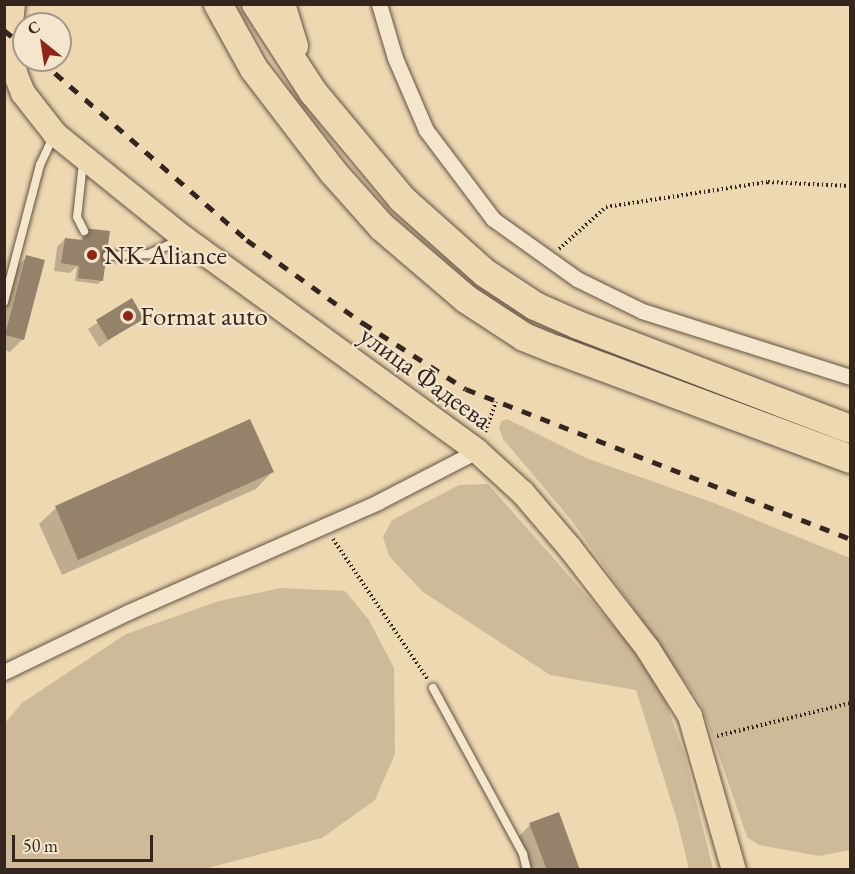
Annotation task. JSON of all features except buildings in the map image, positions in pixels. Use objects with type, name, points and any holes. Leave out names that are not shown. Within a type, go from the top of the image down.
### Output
[{"type":"highway","points":[[256,4],[313,92],[402,199],[453,248],[535,306],[641,350],[850,429]]},
{"type":"highway","points":[[281,4],[284,21],[313,92]]},
{"type":"highway","points":[[218,5],[254,69],[333,172],[382,227],[466,299],[524,337],[557,351],[850,459]]},
{"type":"main road","name":"улица Фадеева","points":[[13,4],[10,73],[55,134],[184,238],[477,451],[523,493],[619,609],[690,716],[700,741],[734,870]]},
{"type":"street","points":[[379,4],[395,58],[426,130],[493,219],[550,257],[577,279],[642,311],[850,377]]},
{"type":"street","points":[[4,672],[128,612],[324,525],[477,451]]},
{"type":"lane","points":[[4,302],[40,165],[55,134]]},
{"type":"lane","points":[[84,159],[77,217],[84,231]]},
{"type":"lane","points":[[107,256],[149,254],[184,238]]},
{"type":"lane","points":[[433,688],[523,854],[527,870]]},
{"type":"path","points":[[550,257],[606,207],[768,182],[850,186]]},
{"type":"path","points":[[477,451],[496,402]]},
{"type":"path","points":[[324,525],[433,688]]},
{"type":"path","points":[[700,741],[850,703]]},
{"type":"shaded area","points":[[507,419],[586,458],[714,503],[850,558],[850,850],[819,856],[759,845],[747,837],[701,704],[572,521],[503,439],[499,428],[501,421]]},
{"type":"shaded area","points":[[488,484],[631,646],[665,700],[685,756],[713,869],[689,869],[677,820],[636,690],[550,675],[423,592],[389,556],[383,537],[392,520],[459,485]]},
{"type":"shaded area","points":[[281,588],[345,591],[369,620],[394,668],[395,754],[375,800],[322,838],[204,869],[5,869],[5,723],[22,703],[126,634],[219,601]]},
{"type":"railway","points":[[4,30],[12,36]]},
{"type":"railway","points":[[54,72],[247,240],[363,323],[466,389],[850,539]]},
{"type":"place","name":"NK Aliance","points":[[92,255]]},
{"type":"place","name":"Format auto","points":[[128,316]]}]
